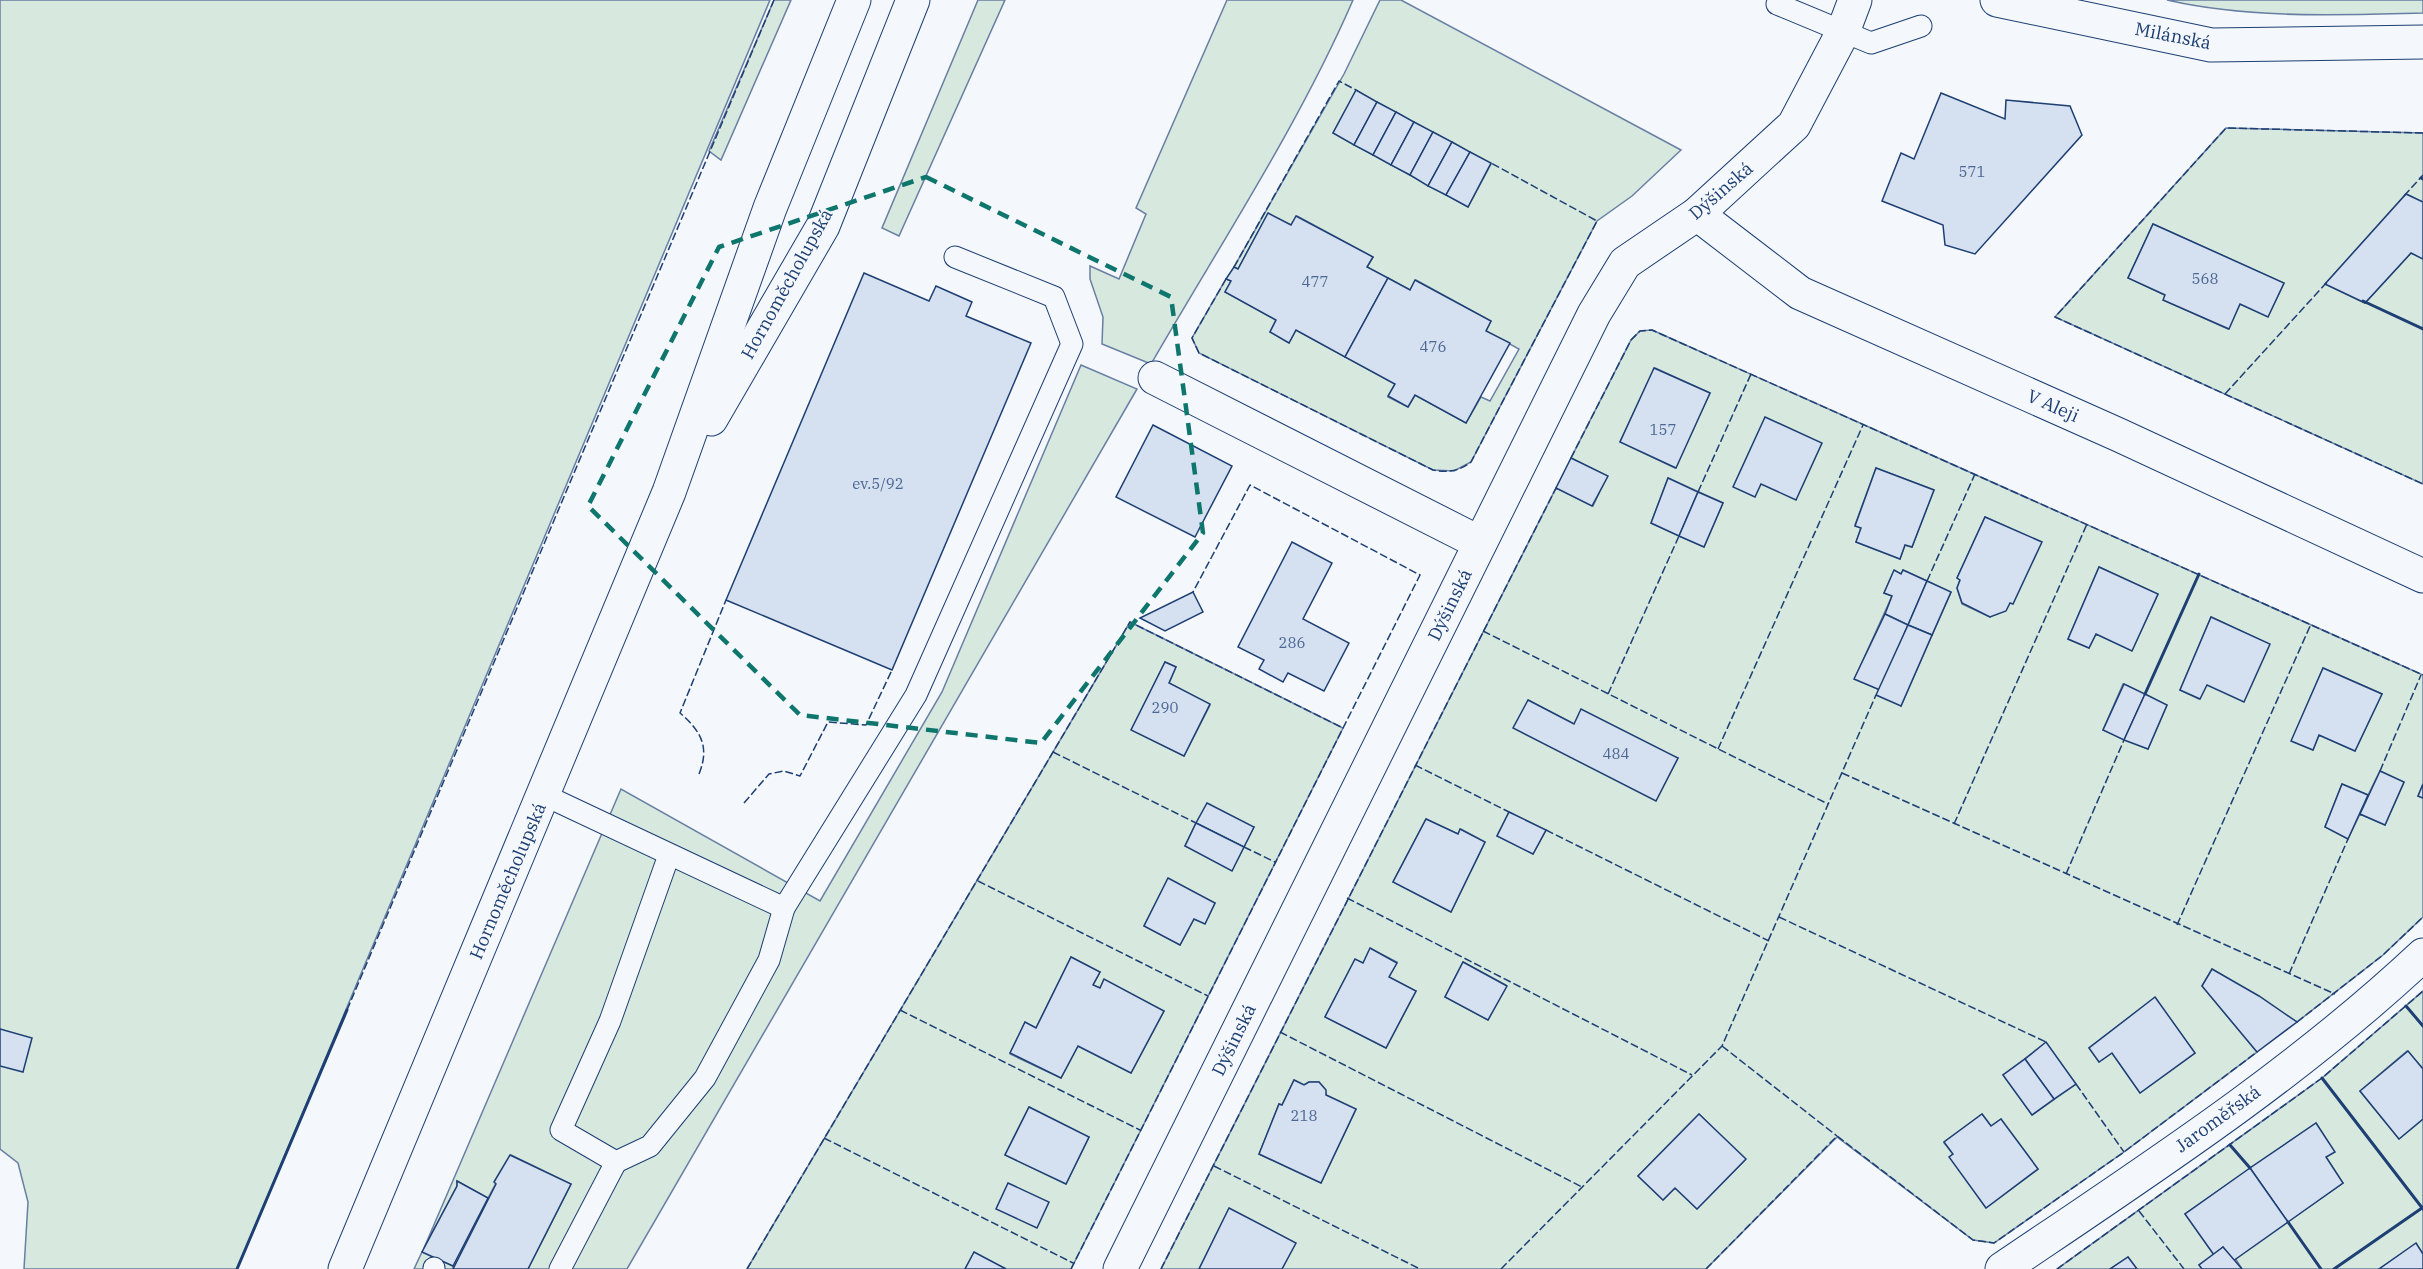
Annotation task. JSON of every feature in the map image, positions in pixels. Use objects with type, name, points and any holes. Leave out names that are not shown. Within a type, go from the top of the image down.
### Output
[{"type":"street","name":"Hornoměcholupská","points":[[345,1269],[669,492],[770,208],[854,0]]},
{"type":"street","name":"Hornoměcholupská","points":[[669,492],[823,226],[913,0]]},
{"type":"street","name":"Dýšinská","points":[[1120,1269],[1594,314],[1625,263],[1697,214],[1794,125],[1842,32],[1855,0]]},
{"type":"street","name":"Milánská","points":[[1997,0],[2211,45],[2423,42]]},
{"type":"street","name":"V Aleji","points":[[1697,214],[1800,293],[2119,435],[2423,576]]},
{"type":"street","points":[[1155,378],[1480,543]]},
{"type":"street","name":"Jaroměřská","points":[[2002,1269],[2138,1176],[2308,1054],[2370,1005],[2423,955]]},
{"type":"lane","points":[[1777,4],[1871,43],[1921,26]]},
{"type":"lane","points":[[560,1269],[616,1162],[650,1146],[705,1078],[769,960],[784,908],[916,695],[1072,344],[1054,297],[955,257]]},
{"type":"lane","points":[[544,795],[784,908]]},
{"type":"lane","points":[[616,1162],[561,1130],[610,1021],[669,855]]},
{"type":"highlighted area","points":[[926,177],[1171,297],[1203,533],[1041,743],[800,715],[588,506],[719,247]]},
{"type":"shaded area","points":[[0,0],[770,0],[237,1269],[24,1269],[28,1202],[18,1163],[0,1149]]},
{"type":"shaded area","points":[[774,0],[791,0],[721,160],[709,151]]},
{"type":"shaded area","points":[[978,0],[1005,0],[899,236],[882,228]]},
{"type":"shaded area","points":[[1227,0],[1353,0],[1332,47],[1283,139],[1151,364],[1102,344],[1103,317],[1090,279],[1090,266],[1119,279],[1146,214],[1136,208]]},
{"type":"shaded area","points":[[1380,0],[1401,0],[1681,150],[1632,196],[1597,221],[1471,462],[1454,471],[1433,470],[1199,353],[1192,338],[1226,279],[1231,281],[1225,292],[1276,320],[1270,332],[1289,343],[1296,330],[1395,384],[1388,397],[1408,407],[1415,395],[1466,423],[1481,397],[1490,401],[1519,349],[1486,331],[1491,321],[1416,280],[1410,290],[1367,267],[1373,257],[1297,216],[1291,225],[1268,214],[1238,269],[1234,267],[1344,74]],"holes":[[[1356,91],[1491,164],[1468,207],[1333,133]]]},
{"type":"shaded area","points":[[2167,0],[2423,0],[2423,13],[2327,15],[2262,13]]},
{"type":"shaded area","points":[[2226,128],[2423,133],[2423,202],[2406,194],[2325,284],[2365,303],[2411,253],[2423,259],[2423,484],[2055,317]],"holes":[[[2153,224],[2284,283],[2268,316],[2240,304],[2228,329],[2164,300],[2165,295],[2128,278]]]},
{"type":"shaded area","points":[[1652,330],[2423,675],[2423,784],[2418,796],[2423,798],[2423,917],[2383,955],[2297,1022],[2212,969],[2202,986],[2257,1052],[2124,1152],[1994,1243],[1973,1240],[1837,1137],[1706,1269],[1282,1269],[1295,1243],[1229,1209],[1199,1269],[1161,1269],[1556,488],[1593,506],[1607,476],[1571,458],[1631,340],[1640,331]],"holes":[[[1655,368],[1710,393],[1675,468],[1620,442]],[[1876,468],[1934,490],[1912,547],[1905,545],[1900,559],[1856,542],[1861,528],[1855,525]],[[1668,478],[1723,503],[1704,547],[1651,523]],[[1985,517],[2041,542],[1990,617],[1962,604],[1957,588],[1960,580],[1957,578]],[[2099,567],[2158,594],[2132,650],[2096,634],[2089,648],[2068,639]],[[1903,570],[1951,592],[1901,706],[1880,690],[1855,678],[1892,596],[1884,593],[1894,571],[1901,574]],[[2211,617],[2269,644],[2206,685],[2199,699],[2180,690]],[[2323,668],[2382,694],[2355,751],[2319,735],[2313,750],[2292,741]],[[2123,684],[2167,705],[2148,749],[2103,730]],[[1528,700],[1574,724],[1678,758],[1656,800]],[[2380,771],[2404,782],[2385,825],[2360,814],[2348,839],[2325,827],[2342,784],[2368,795]],[[1509,812],[1546,830],[1533,854],[1497,836]],[[1426,819],[1458,834],[1461,829],[1485,842],[1451,912],[1393,882]],[[1371,949],[1397,962],[1389,977],[1416,991],[1386,1048],[1325,1017],[1355,960],[1363,963]],[[1463,962],[1506,985],[1488,1020],[1445,997]],[[2155,998],[2195,1053],[2140,1093],[2112,1053],[2099,1062],[2089,1048]],[[2046,1043],[2076,1084],[2032,1115],[2003,1075]],[[1294,1080],[1304,1085],[1309,1082],[1319,1082],[1325,1089],[1326,1095],[1356,1109],[1321,1183],[1259,1154],[1279,1104],[1282,1105]],[[1699,1114],[1745,1160],[1697,1209],[1675,1188],[1663,1200],[1638,1176]],[[1982,1114],[1991,1126],[2001,1119],[2038,1169],[1986,1208],[1950,1157],[1953,1154],[1944,1143]]]},
{"type":"shaded area","points":[[1081,365],[1137,389],[627,1269],[528,1269],[571,1184],[511,1155],[488,1198],[457,1181],[457,1186],[424,1248],[621,789],[820,901],[942,692]]},
{"type":"shaded area","points":[[1130,622],[1343,728],[1071,1269],[1006,1269],[974,1253],[965,1269],[747,1269]],"holes":[[[1165,662],[1176,667],[1169,683],[1210,705],[1184,756],[1132,730]],[[1196,823],[1254,827],[1232,870],[1185,846]],[[1168,879],[1215,903],[1205,923],[1194,919],[1180,945],[1144,926]],[[1071,957],[1100,972],[1093,985],[1100,988],[1104,980],[1164,1011],[1131,1073],[1078,1046],[1061,1078],[1010,1054],[1025,1022],[1036,1028]],[[1029,1107],[1089,1137],[1066,1184],[1005,1155]]]},
{"type":"shaded area","points":[[2423,991],[2423,1069],[2407,1051],[2360,1091],[2399,1139],[2423,1119],[2423,1254],[2416,1244],[2379,1269],[2242,1269],[2235,1258],[2343,1183],[2326,1157],[2334,1152],[2316,1123],[2185,1214],[2214,1255],[2199,1265],[2202,1269],[2137,1269],[2128,1257],[2110,1269],[2057,1269],[2322,1078]]},
{"type":"shaded area","points":[[422,1252],[453,1266],[453,1269],[414,1269]]},
{"type":"building","points":[[1356,90],[1377,102],[1354,145],[1333,133]]},
{"type":"building","points":[[1941,93],[2005,119],[2006,100],[2070,106],[2082,135],[1975,254],[1945,245],[1943,225],[1882,201],[1901,153],[1914,159]]},
{"type":"building","points":[[1377,102],[1396,112],[1373,155],[1354,145]]},
{"type":"building","points":[[1396,112],[1414,122],[1391,165],[1373,155]]},
{"type":"building","points":[[1414,122],[1433,132],[1410,175],[1391,165]]},
{"type":"building","points":[[1433,132],[1452,142],[1428,186],[1410,175]]},
{"type":"building","points":[[1452,142],[1470,152],[1446,195],[1428,186]]},
{"type":"building","points":[[1470,152],[1491,163],[1468,207],[1446,195]]},
{"type":"building","points":[[2406,194],[2423,202],[2423,259],[2411,253],[2365,303],[2325,284]]},
{"type":"building","points":[[1268,213],[1291,225],[1296,216],[1373,257],[1367,267],[1388,278],[1345,357],[1296,330],[1289,343],[1270,332],[1276,320],[1225,292],[1231,281],[1226,279],[1234,267],[1238,269]]},
{"type":"building","points":[[2153,224],[2284,283],[2268,317],[2240,304],[2229,329],[2163,300],[2165,295],[2128,278]]},
{"type":"building","points":[[864,273],[929,301],[936,286],[972,302],[966,316],[1031,343],[892,670],[726,600]]},
{"type":"building","points":[[1388,278],[1410,290],[1415,280],[1491,321],[1486,331],[1510,343],[1466,423],[1415,395],[1408,407],[1388,396],[1395,384],[1345,357]]},
{"type":"building","points":[[1654,368],[1710,393],[1676,468],[1620,442]]},
{"type":"building","points":[[1765,417],[1822,443],[1796,500],[1761,484],[1755,497],[1733,487]]},
{"type":"building","points":[[1153,425],[1232,466],[1195,537],[1116,497]]},
{"type":"building","points":[[1571,458],[1608,476],[1592,506],[1556,488]]},
{"type":"building","points":[[1876,468],[1934,490],[1912,547],[1905,545],[1900,559],[1856,542],[1861,528],[1855,526]]},
{"type":"building","points":[[1668,478],[1698,492],[1679,536],[1651,523]]},
{"type":"building","points":[[1698,492],[1723,503],[1704,547],[1679,536]]},
{"type":"building","points":[[1985,517],[2042,542],[2013,604],[2010,603],[2006,611],[1990,617],[1962,603],[1957,588],[1960,580],[1957,578]]},
{"type":"building","points":[[1292,542],[1332,563],[1303,619],[1349,643],[1324,691],[1288,673],[1283,682],[1259,669],[1264,660],[1238,647]]},
{"type":"building","points":[[2099,567],[2158,594],[2132,651],[2096,634],[2089,648],[2068,639]]},
{"type":"building","points":[[1894,570],[1901,574],[1903,570],[1927,581],[1908,625],[1885,614],[1892,596],[1884,593]]},
{"type":"building","points":[[1927,581],[1951,592],[1932,635],[1908,625]]},
{"type":"building","points":[[1193,592],[1203,612],[1165,631],[1140,618]]},
{"type":"building","points":[[1885,614],[1908,625],[1880,690],[1854,679]]},
{"type":"building","points":[[2211,617],[2270,644],[2244,702],[2207,685],[2200,699],[2180,690]]},
{"type":"building","points":[[1908,625],[1932,635],[1901,706],[1876,695]]},
{"type":"building","points":[[1165,662],[1176,667],[1169,683],[1210,704],[1184,756],[1131,730]]},
{"type":"building","points":[[2323,668],[2382,694],[2355,751],[2319,735],[2313,750],[2291,741]]},
{"type":"building","points":[[2124,684],[2145,694],[2124,740],[2103,730]]},
{"type":"building","points":[[2145,694],[2167,705],[2148,749],[2124,740]]},
{"type":"building","points":[[1528,700],[1574,724],[1581,709],[1678,758],[1656,801],[1513,728]]},
{"type":"building","points":[[2380,771],[2404,782],[2385,825],[2360,814]]},
{"type":"building","points":[[2342,784],[2368,795],[2348,839],[2325,827]]},
{"type":"building","points":[[2423,784],[2423,798],[2418,796]]},
{"type":"building","points":[[1207,803],[1254,827],[1244,847],[1196,823]]},
{"type":"building","points":[[1509,812],[1546,830],[1533,854],[1497,836]]},
{"type":"building","points":[[1426,819],[1458,834],[1460,829],[1485,842],[1451,912],[1393,882]]},
{"type":"building","points":[[1196,823],[1244,847],[1232,871],[1185,846]]},
{"type":"building","points":[[1168,878],[1215,903],[1205,924],[1194,919],[1180,945],[1144,926]]},
{"type":"building","points":[[1370,948],[1397,963],[1389,977],[1416,991],[1386,1048],[1325,1017],[1355,959],[1363,963]]},
{"type":"building","points":[[1071,957],[1100,972],[1093,985],[1100,988],[1104,979],[1164,1011],[1131,1073],[1078,1046],[1061,1078],[1010,1053],[1025,1022],[1036,1028]]},
{"type":"building","points":[[1463,962],[1507,986],[1488,1020],[1445,997]]},
{"type":"building","points":[[2212,969],[2259,996],[2297,1022],[2257,1052],[2202,986]]},
{"type":"building","points":[[2155,997],[2195,1053],[2140,1093],[2112,1053],[2099,1062],[2089,1048]]},
{"type":"building","points":[[0,1029],[32,1038],[23,1072],[0,1066]]},
{"type":"building","points":[[2046,1042],[2076,1084],[2054,1099],[2025,1059]]},
{"type":"building","points":[[2408,1051],[2423,1069],[2423,1119],[2399,1139],[2360,1091]]},
{"type":"building","points":[[2025,1059],[2054,1099],[2032,1115],[2003,1075]]},
{"type":"building","points":[[1294,1080],[1304,1085],[1309,1082],[1319,1082],[1326,1090],[1326,1095],[1356,1109],[1321,1183],[1259,1154],[1279,1104],[1282,1105]]},
{"type":"building","points":[[1029,1107],[1089,1137],[1066,1184],[1005,1155]]},
{"type":"building","points":[[1699,1114],[1746,1159],[1697,1209],[1675,1188],[1663,1200],[1638,1176]]},
{"type":"building","points":[[1982,1114],[1991,1126],[2001,1119],[2038,1169],[1986,1208],[1949,1157],[1953,1154],[1944,1142]]},
{"type":"building","points":[[2316,1123],[2335,1152],[2326,1157],[2343,1183],[2288,1222],[2250,1168]]},
{"type":"building","points":[[510,1155],[571,1184],[528,1269],[453,1269],[496,1184],[494,1182]]},
{"type":"building","points":[[2250,1168],[2288,1222],[2233,1261],[2223,1247],[2214,1255],[2185,1214]]},
{"type":"building","points":[[457,1181],[488,1198],[453,1266],[422,1252],[457,1186]]},
{"type":"building","points":[[1008,1183],[1049,1202],[1037,1228],[996,1209]]},
{"type":"building","points":[[1229,1208],[1296,1243],[1282,1269],[1199,1269]]},
{"type":"building","points":[[2416,1243],[2423,1254],[2423,1269],[2379,1269]]},
{"type":"building","points":[[2223,1247],[2242,1269],[2202,1269],[2199,1265]]},
{"type":"building","points":[[974,1252],[1006,1269],[965,1269]]},
{"type":"building","points":[[2128,1257],[2137,1269],[2110,1269]]},
{"type":"fence","points":[[347,1010],[774,0]]},
{"type":"fence","points":[[1234,267],[1339,81],[1356,90]]},
{"type":"fence","points":[[2423,133],[2226,128],[2055,317],[2423,484]]},
{"type":"fence","points":[[1226,279],[1192,338],[1199,353],[1433,470],[1458,469],[1471,462],[1597,221],[1491,163]]},
{"type":"fence","points":[[2404,196],[2423,175]]},
{"type":"fence","points":[[2225,394],[2328,281]]},
{"type":"fence","points":[[1571,458],[1631,340],[1640,331],[1652,330],[2423,675]]},
{"type":"fence","points":[[1698,492],[1751,374]]},
{"type":"fence","points":[[1718,749],[1863,425]]},
{"type":"fence","points":[[1927,581],[1975,474]]},
{"type":"fence","points":[[1071,1269],[1420,575],[1250,485],[1193,592]]},
{"type":"fence","points":[[1161,1269],[1556,488]]},
{"type":"fence","points":[[1954,824],[2087,524]]},
{"type":"fence","points":[[1608,694],[1679,536]]},
{"type":"fence","points":[[699,774],[704,756],[702,740],[693,726],[680,713],[726,600]]},
{"type":"fence","points":[[747,1269],[1130,622],[1343,728]]},
{"type":"fence","points":[[2177,925],[2311,624]]},
{"type":"fence","points":[[1483,631],[1828,804]]},
{"type":"fence","points":[[744,803],[769,774],[784,771],[800,776],[828,722],[866,725],[892,670]]},
{"type":"fence","points":[[2380,771],[2421,675]]},
{"type":"fence","points":[[1501,1269],[1722,1046],[1876,695]]},
{"type":"fence","points":[[2066,874],[2124,740]]},
{"type":"fence","points":[[1053,752],[1196,823]]},
{"type":"fence","points":[[1415,765],[1509,812]]},
{"type":"fence","points":[[1842,773],[2335,994]]},
{"type":"fence","points":[[1546,830],[1769,941]]},
{"type":"fence","points":[[2289,974],[2348,839]]},
{"type":"fence","points":[[1244,847],[1275,862]]},
{"type":"fence","points":[[978,881],[1208,996]]},
{"type":"fence","points":[[1347,898],[1692,1075]]},
{"type":"fence","points":[[1779,917],[2046,1042]]},
{"type":"fence","points":[[2297,1022],[2383,955],[2423,917]]},
{"type":"fence","points":[[2057,1269],[2322,1078],[2423,991]]},
{"type":"fence","points":[[900,1010],[1140,1130]]},
{"type":"fence","points":[[1280,1032],[1582,1187]]},
{"type":"fence","points":[[1722,1046],[1837,1136]]},
{"type":"fence","points":[[1706,1269],[1837,1136],[1973,1240],[1994,1243],[2124,1152],[2257,1052]]},
{"type":"fence","points":[[2076,1084],[2124,1152]]},
{"type":"fence","points":[[824,1138],[1073,1263]]},
{"type":"fence","points":[[1214,1166],[1420,1269]]},
{"type":"fence","points":[[2139,1211],[2184,1269]]},
{"type":"wall","points":[[2363,301],[2423,329]]},
{"type":"wall","points":[[2145,694],[2199,574]]},
{"type":"wall","points":[[2406,1006],[2423,1026]]},
{"type":"wall","points":[[237,1269],[347,1010]]},
{"type":"wall","points":[[2322,1078],[2423,1209]]},
{"type":"wall","points":[[2230,1145],[2250,1168]]},
{"type":"wall","points":[[2334,1269],[2422,1208]]},
{"type":"wall","points":[[2288,1222],[2321,1269]]}]
